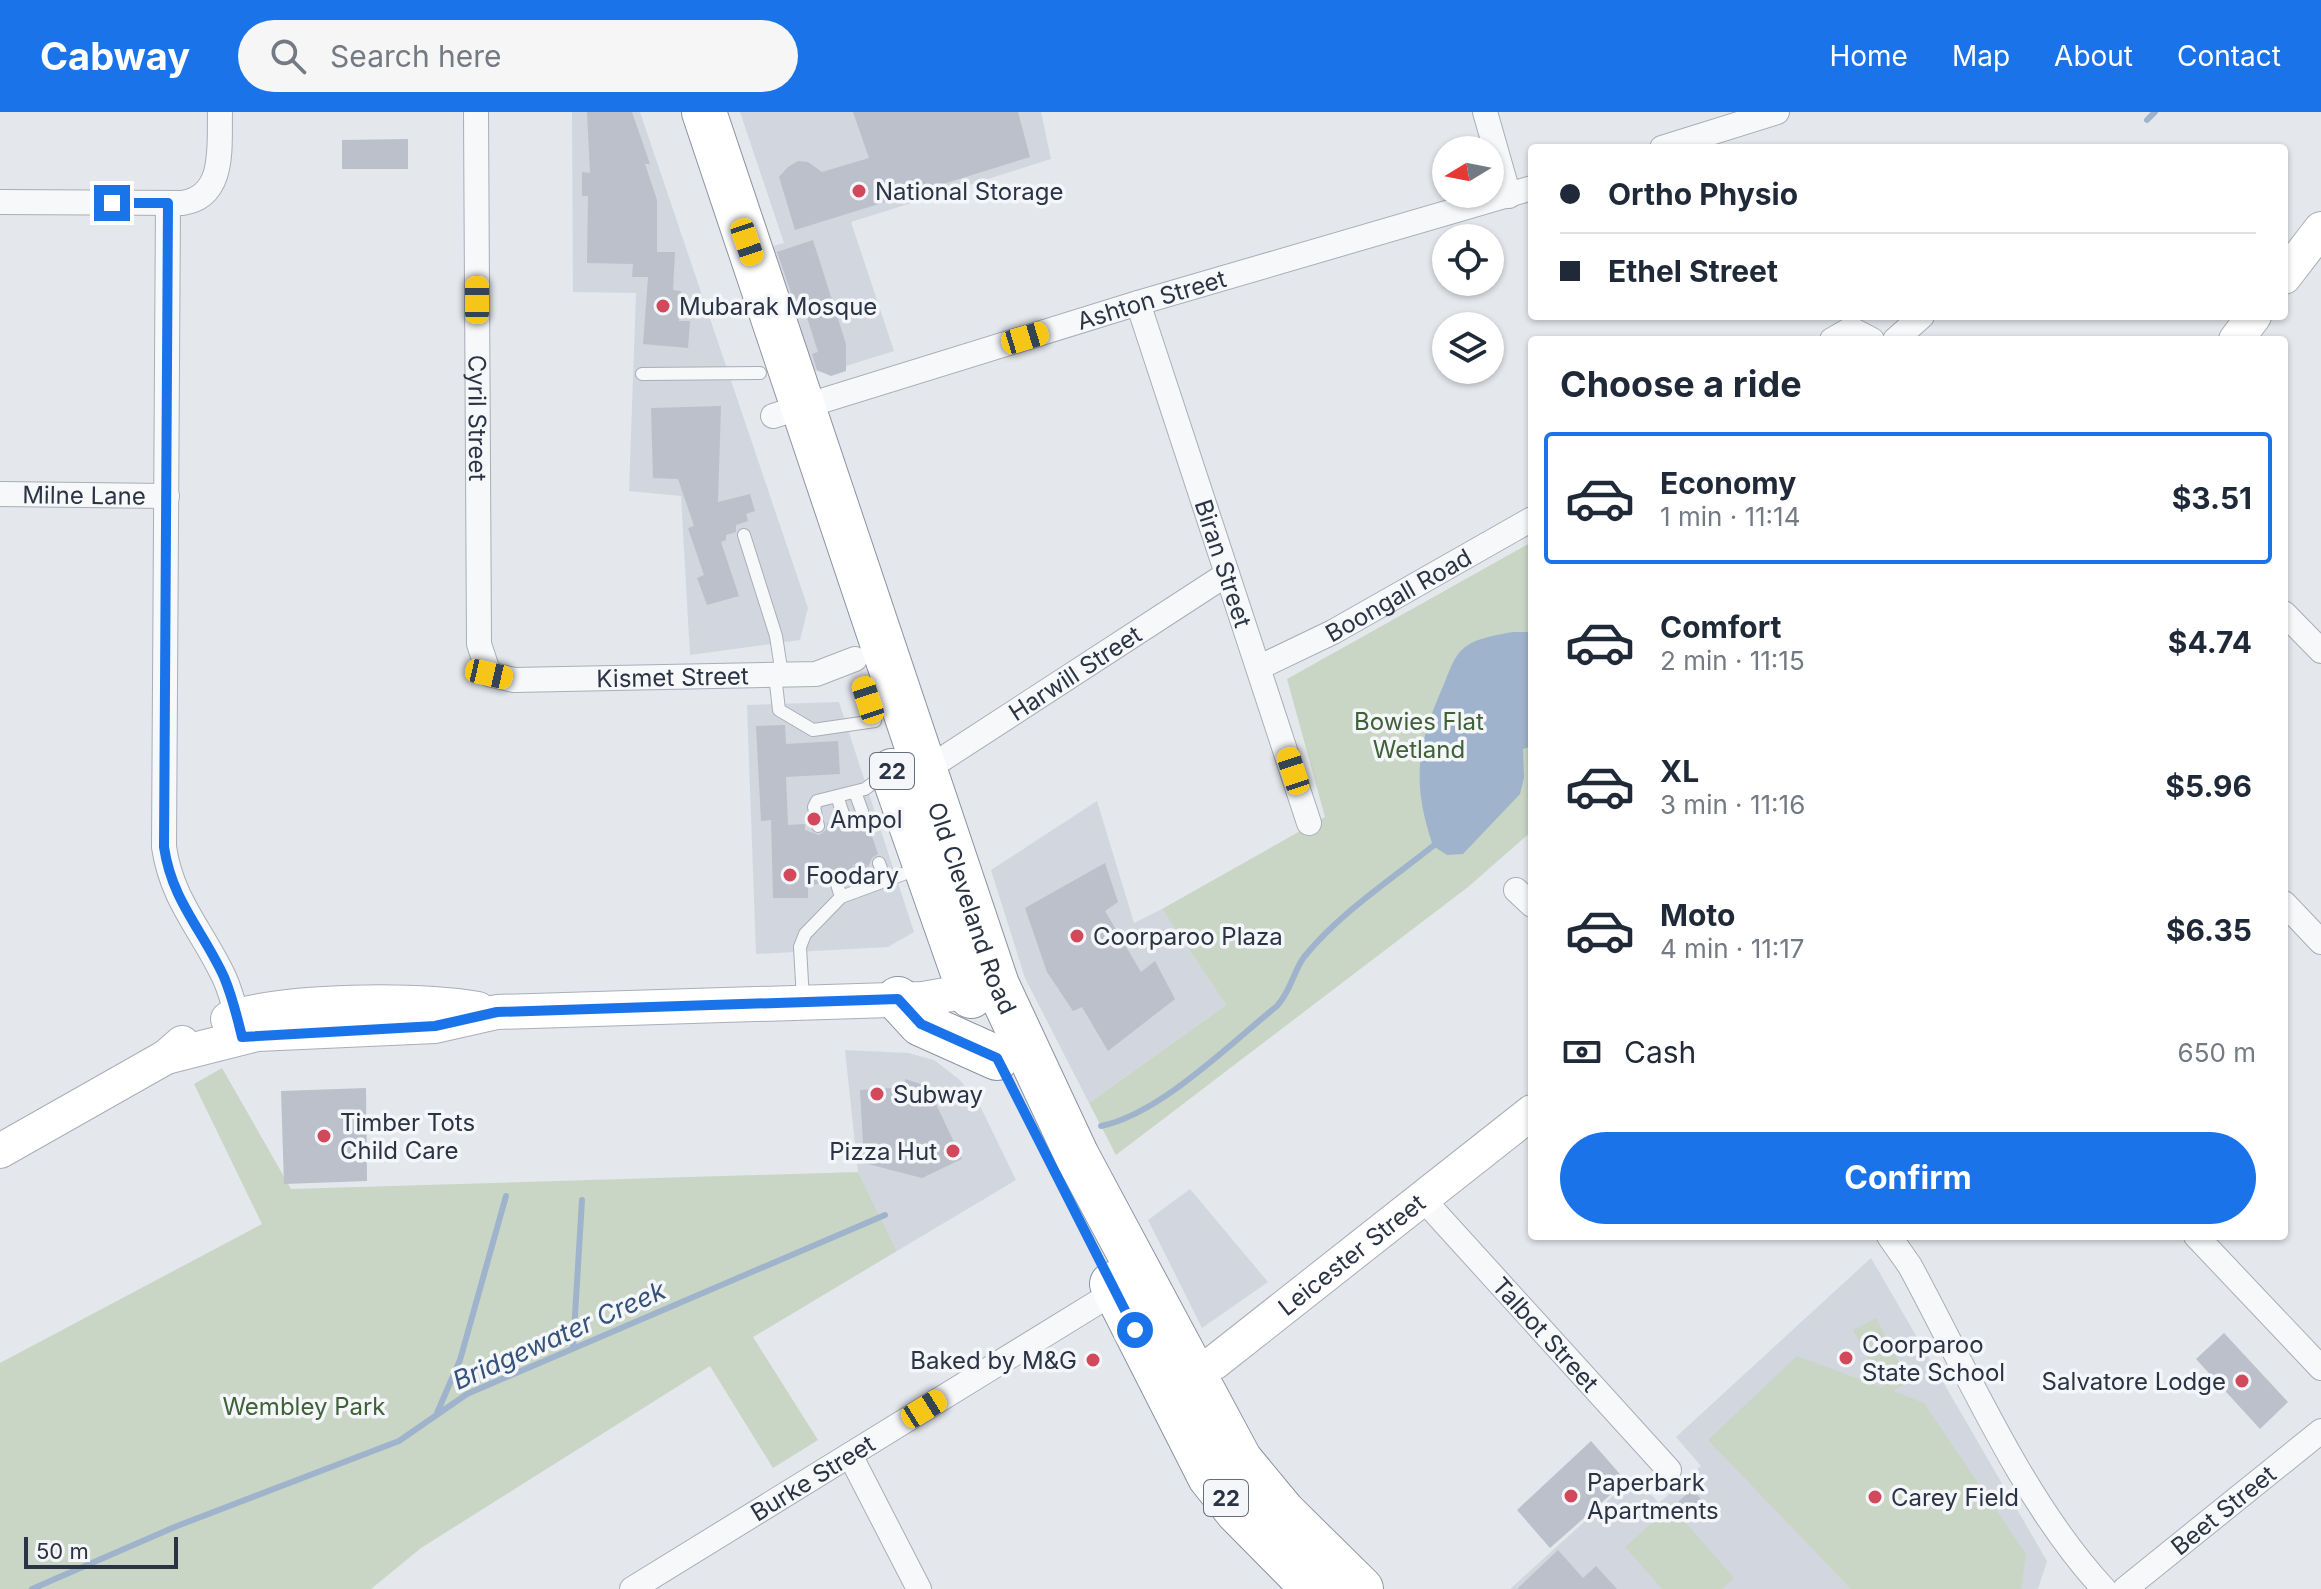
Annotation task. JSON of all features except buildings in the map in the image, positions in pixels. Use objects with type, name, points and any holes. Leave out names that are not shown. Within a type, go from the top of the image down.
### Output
[{"type":"highway","name":"Old Cleveland Road","points":[[676,112],[760,373],[788,411],[983,989],[997,1058],[1116,1291],[1179,1381],[1249,1472],[1283,1512],[1361,1589]]},
{"type":"highway","name":"Old Cleveland Road","points":[[704,112],[855,659],[875,721],[907,768],[905,873],[983,989],[1071,1144],[1179,1381],[1222,1494],[1314,1589]]},
{"type":"highway","points":[[898,999],[921,1024],[997,1058]]},
{"type":"main road","points":[[2288,272],[2321,229]]},
{"type":"main road","points":[[0,1151],[166,1057],[240,1026],[435,1026],[497,1012],[898,999],[983,989]]},
{"type":"main road","name":"Leicester Street","points":[[1179,1381],[1215,1362],[1528,1115]]},
{"type":"street","points":[[0,202],[168,203],[197,200],[211,186],[218,166],[220,112]]},
{"type":"street","name":"Cyril Street","points":[[476,112],[479,644],[489,674]]},
{"type":"street","points":[[1485,112],[1520,192]]},
{"type":"street","points":[[1675,144],[1777,112]]},
{"type":"street","name":"Ashton Street","points":[[788,411],[1138,303],[1520,192]]},
{"type":"street","points":[[168,203],[164,847],[168,875],[179,902],[224,976],[240,1026]]},
{"type":"street","name":"Biran Street","points":[[1138,303],[1309,823]]},
{"type":"street","points":[[1900,336],[1918,320]]},
{"type":"street","points":[[1839,336],[1851,329],[1864,336]]},
{"type":"street","name":"Milne Lane","points":[[0,494],[167,496]]},
{"type":"street","name":"Boongall Road","points":[[1260,667],[1333,632],[1528,521]]},
{"type":"street","name":"Harwill Street","points":[[907,768],[1227,574]]},
{"type":"street","points":[[2288,617],[2321,651]]},
{"type":"street","name":"Kismet Street","points":[[489,674],[514,680],[779,675],[824,673],[855,659]]},
{"type":"street","points":[[2288,907],[2321,942]]},
{"type":"street","name":"Talbot Street","points":[[1422,1198],[1669,1470]]},
{"type":"street","points":[[1892,1240],[1910,1266],[2026,1481],[2073,1556],[2104,1589]]},
{"type":"street","points":[[2200,1240],[2321,1368]]},
{"type":"street","name":"Burke Street","points":[[632,1589],[1116,1291]]},
{"type":"street","name":"Beet Street","points":[[2125,1589],[2321,1431]]},
{"type":"street","points":[[850,1455],[919,1589]]},
{"type":"lane","points":[[642,374],[760,373]]},
{"type":"lane","points":[[744,535],[776,636],[779,710],[813,730],[875,721]]},
{"type":"lane","points":[[818,826],[814,807],[817,801],[855,792],[907,768]]},
{"type":"lane","points":[[855,792],[862,811]]},
{"type":"lane","points":[[837,796],[844,817]]},
{"type":"lane","points":[[879,863],[905,873]]},
{"type":"lane","points":[[860,870],[866,886]]},
{"type":"lane","points":[[803,1000],[801,940],[841,897],[905,873]]},
{"type":"lane","points":[[835,878],[841,897]]},
{"type":"shaded area","points":[[572,112],[640,112],[808,608],[800,640],[690,655],[681,496],[629,491],[636,293],[573,292]]},
{"type":"shaded area","name":"National Storage","points":[[740,112],[1041,112],[1051,159],[851,222],[894,351],[824,373],[810,369],[770,247],[784,243]]},
{"type":"shaded area","name":"Ampol","points":[[839,702],[914,932],[888,947],[756,954],[747,705]]},
{"type":"shaded area","points":[[1097,801],[1134,923],[1162,909],[1226,1005],[1089,1103],[1025,978],[991,870]]},
{"type":"shaded area","points":[[845,1050],[908,1053],[934,1060],[960,1080],[980,1106],[1016,1180],[897,1251],[858,1172]]},
{"type":"shaded area","points":[[1190,1189],[1268,1282],[1202,1328],[1148,1220]]},
{"type":"shaded area","name":"Coorparoo State School","points":[[1871,1258],[2047,1561],[2038,1589],[1510,1589],[1634,1477],[1659,1503],[1701,1466],[1676,1437]]},
{"type":"green space","name":"Bowies Flat Wetland","points":[[1528,544],[1528,834],[1468,887],[1116,1155],[1089,1103],[1226,1005],[1162,909],[1325,817],[1287,679]]},
{"type":"green space","name":"Wembley Park","points":[[222,1068],[291,1189],[858,1172],[897,1251],[753,1337],[818,1440],[773,1468],[710,1366],[421,1548],[371,1589],[0,1589],[0,1363],[262,1224],[194,1084]]},
{"type":"green space","name":"Carey Field","points":[[1876,1318],[1909,1382],[1893,1391],[1924,1403],[2026,1554],[2021,1589],[1851,1589],[1708,1440],[1797,1356],[1883,1388],[1853,1330]]},
{"type":"green space","points":[[1671,1506],[1734,1578],[1722,1589],[1662,1589],[1625,1547]]},
{"type":"water","points":[[1528,632],[1528,747],[1523,749],[1524,778],[1520,794],[1463,854],[1447,855],[1433,846],[1426,823],[1420,782],[1423,745],[1455,659],[1461,650],[1482,639]]},
{"type":"waterway","points":[[2147,120],[2155,112]]},
{"type":"waterway","name":"Bridgewater Creek","points":[[1101,1126],[1147,1108],[1216,1058],[1277,1006],[1304,957],[1333,926],[1433,846]]},
{"type":"waterway","points":[[437,1413],[460,1360],[506,1196]]},
{"type":"waterway","points":[[573,1348],[582,1200]]},
{"type":"waterway","name":"Bridgewater Creek","points":[[32,1589],[177,1526],[399,1441],[467,1394],[885,1215]]},
{"type":"place","name":"National Storage","points":[[859,191]]},
{"type":"place","name":"Mubarak Mosque","points":[[663,306]]},
{"type":"place","name":"Ampol","points":[[814,819]]},
{"type":"place","name":"Foodary","points":[[790,875]]},
{"type":"place","name":"Coorparoo Plaza","points":[[1077,936]]},
{"type":"place","name":"Subway","points":[[877,1094]]},
{"type":"place","name":"Timber Tots Child Care","points":[[324,1136]]},
{"type":"place","name":"Pizza Hut","points":[[953,1151]]},
{"type":"place","name":"Coorparoo State School","points":[[1846,1358]]},
{"type":"place","name":"Baked by M&G","points":[[1093,1360]]},
{"type":"place","name":"Salvatore Lodge","points":[[2242,1381]]},
{"type":"place","name":"Paperbark Apartments","points":[[1571,1496]]},
{"type":"place","name":"Carey Field","points":[[1875,1497]]},
{"type":"route","points":[[112,203],[168,203],[164,847],[168,875],[179,902],[224,976],[242,1037],[285,1032],[435,1026],[497,1012],[898,999],[921,1024],[953,1037],[967,1048],[997,1058],[1135,1330]]}]
